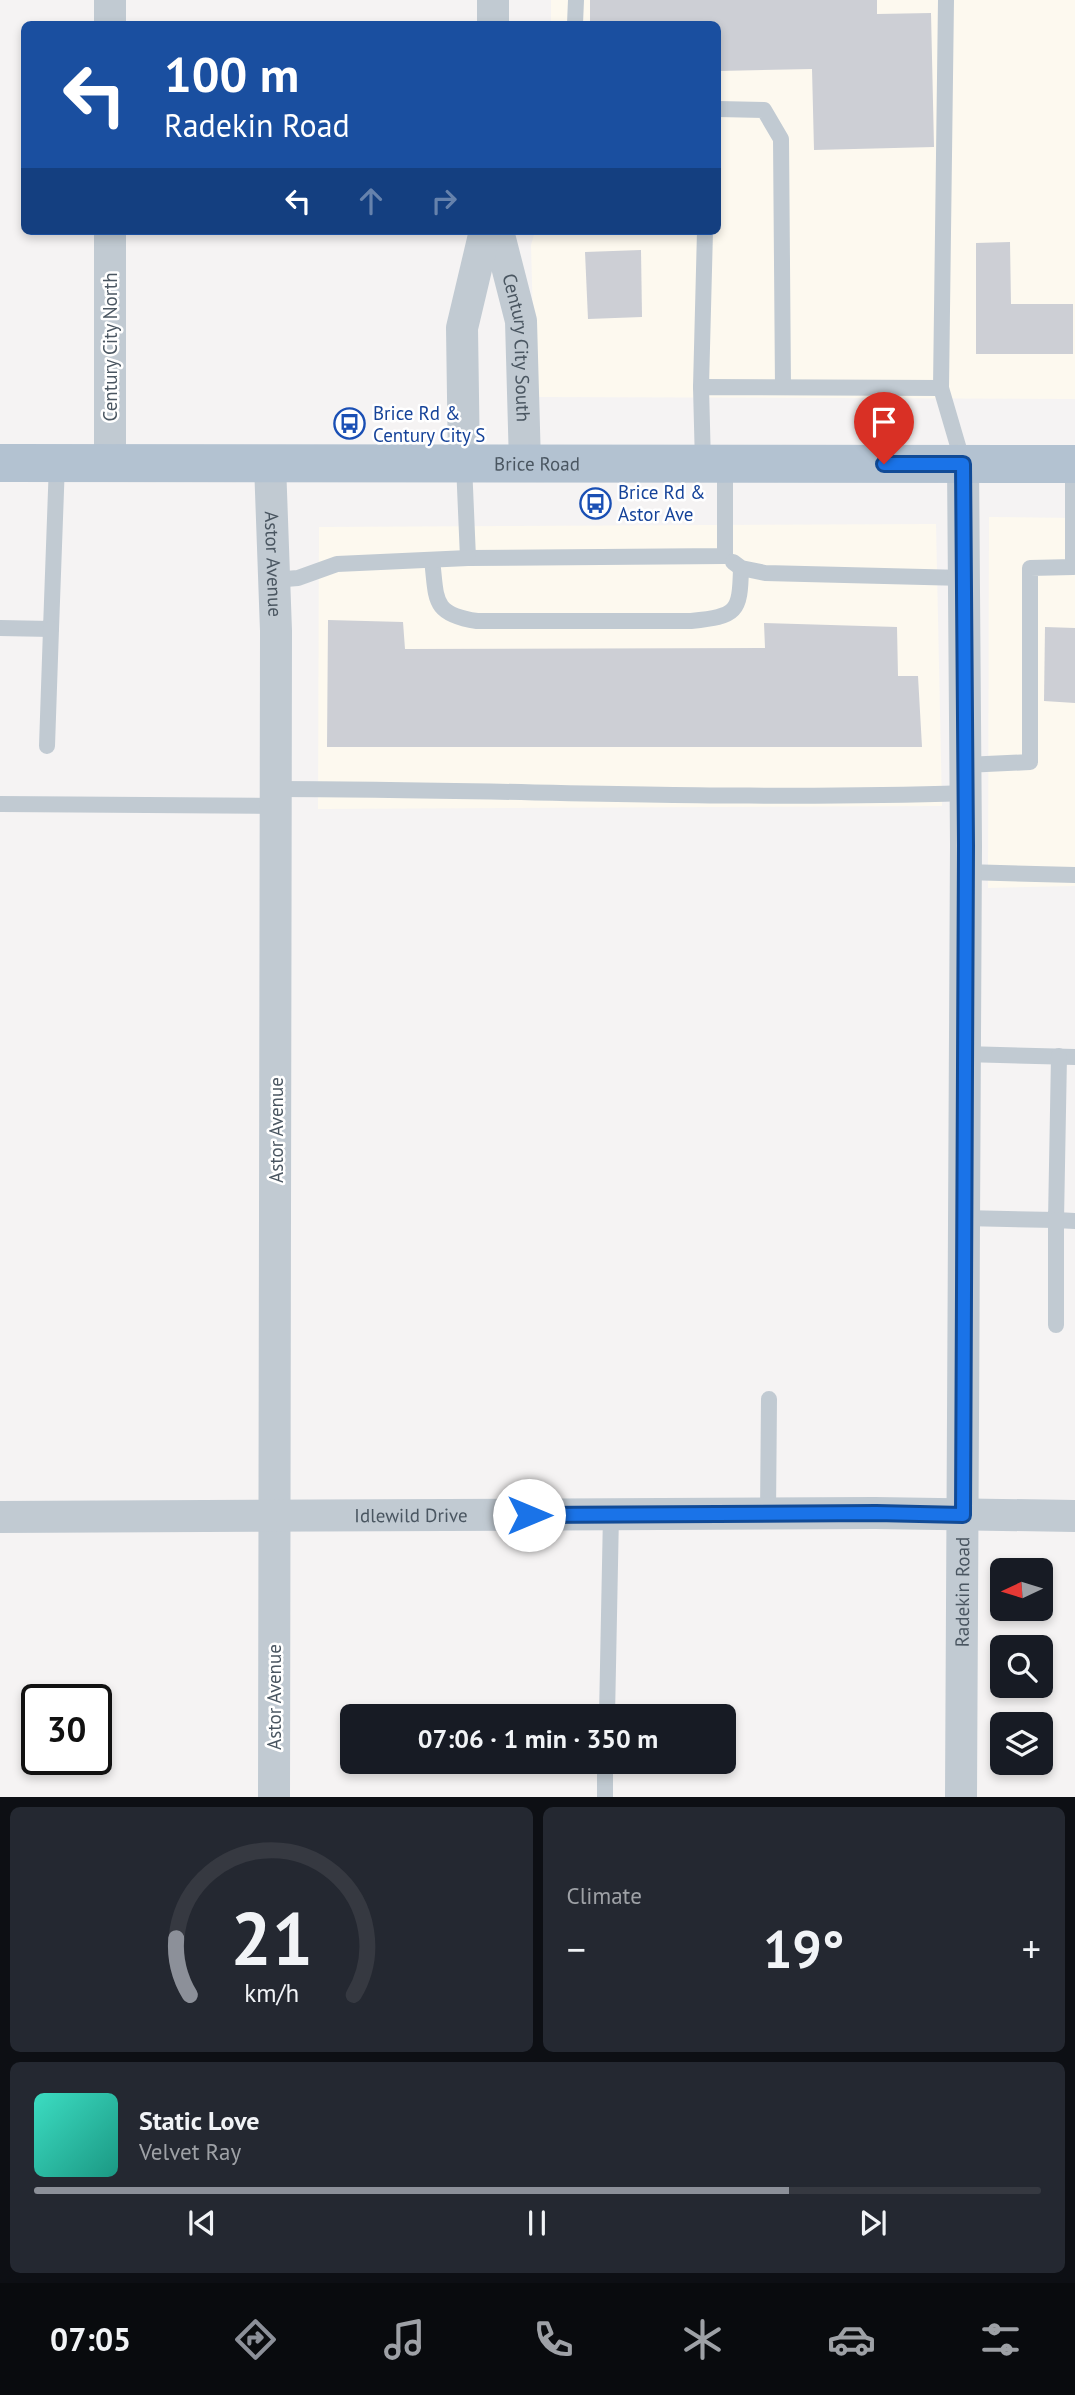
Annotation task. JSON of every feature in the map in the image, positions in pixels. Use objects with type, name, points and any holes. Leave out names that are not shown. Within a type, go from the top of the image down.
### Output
[{"type":"main road","name":"Brice Road","points":[[0,463],[1074,464]]},
{"type":"street","points":[[110,0],[110,21]]},
{"type":"street","points":[[493,0],[493,21]]},
{"type":"street","name":"Century City North","points":[[110,235],[110,463]]},
{"type":"street","name":"Century City South","points":[[464,464],[462,328],[484,235]]},
{"type":"street","name":"Century City South","points":[[499,235],[521,320],[525,464]]},
{"type":"street","name":"Astor Avenue","points":[[270,464],[276,631],[274,1797]]},
{"type":"street","name":"Radekin Road","points":[[961,1797],[965,872],[963,464]]},
{"type":"street","name":"Idlewild Drive","points":[[0,1517],[768,1513],[1075,1516]]},
{"type":"lane","points":[[575,21],[576,0]]},
{"type":"lane","points":[[946,0],[941,388],[963,464]]},
{"type":"lane","points":[[721,109],[764,110],[781,139],[783,387]]},
{"type":"lane","points":[[705,235],[701,387],[725,556]]},
{"type":"lane","points":[[701,387],[941,388]]},
{"type":"lane","points":[[47,746],[57,463]]},
{"type":"lane","points":[[464,464],[468,558]]},
{"type":"lane","points":[[0,804],[276,798],[444,789],[722,796],[965,779],[1030,762],[1030,568],[1073,567],[1074,464]]},
{"type":"lane","points":[[273,580],[298,578],[337,564],[468,558],[725,556],[741,568],[765,573],[964,578]]},
{"type":"lane","points":[[432,560],[437,595],[443,610],[458,618],[477,621],[714,619],[732,612],[740,597],[741,568]]},
{"type":"lane","points":[[0,628],[51,629]]},
{"type":"lane","points":[[965,872],[1075,875]]},
{"type":"lane","points":[[964,1054],[1067,1056],[1056,1220],[1056,1325]]},
{"type":"lane","points":[[963,1218],[1075,1221]]},
{"type":"lane","points":[[768,1513],[769,1399]]},
{"type":"lane","points":[[607,1704],[611,1514]]},
{"type":"lane","points":[[605,1797],[606,1774]]},
{"type":"shaded area","points":[[551,0],[1075,0],[1075,399],[535,397],[531,245],[534,235],[721,235],[721,21],[551,21]]},
{"type":"shaded area","points":[[989,517],[1075,518],[1075,886],[988,888]]},
{"type":"shaded area","points":[[936,524],[942,806],[318,809],[319,527]]},
{"type":"building","points":[[590,0],[877,0],[877,14],[931,13],[934,147],[814,150],[812,69],[721,71],[721,21],[590,21]]},
{"type":"building","points":[[1010,242],[1011,304],[1073,304],[1073,354],[976,354],[976,243]]},
{"type":"building","points":[[641,250],[642,317],[588,319],[585,252]]},
{"type":"building","points":[[328,620],[403,622],[405,649],[765,648],[764,623],[897,627],[898,676],[918,676],[922,747],[327,747]]},
{"type":"building","points":[[1045,627],[1075,628],[1075,703],[1044,701]]},
{"type":"place","name":"Brice Rd & Century City S","points":[[350,424]]},
{"type":"place","name":"Brice Rd & Astor Ave","points":[[595,503]]},
{"type":"route","points":[[529,1515],[963,1515],[966,845],[963,464],[884,464]]}]
